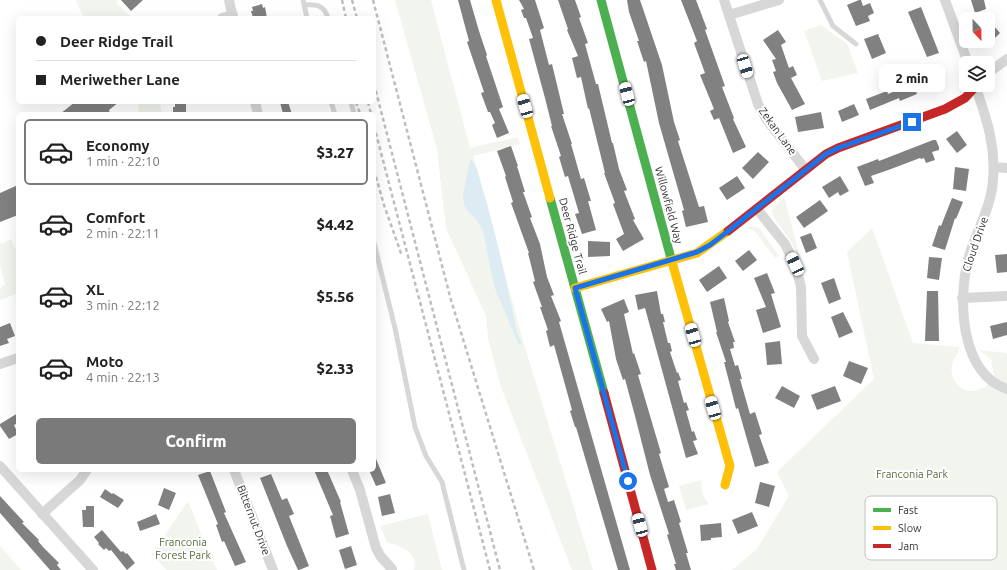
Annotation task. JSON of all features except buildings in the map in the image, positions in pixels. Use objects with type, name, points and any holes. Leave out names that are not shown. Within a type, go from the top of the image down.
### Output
[{"type":"street","points":[[229,0],[233,16]]},
{"type":"street","name":"Deer Ridge Trail","points":[[496,0],[652,570]]},
{"type":"street","name":"Willowfield Way","points":[[601,0],[730,466],[726,485]]},
{"type":"street","name":"Zekan Lane","points":[[724,0],[758,104],[767,120],[805,169]]},
{"type":"street","points":[[729,15],[779,0]]},
{"type":"street","points":[[945,0],[965,56]]},
{"type":"street","points":[[995,68],[1007,59]]},
{"type":"street","points":[[575,288],[697,252],[710,245],[826,154],[838,148],[945,109],[965,98],[970,92]]},
{"type":"street","name":"Cloud Drive","points":[[978,92],[990,130],[994,167],[990,198],[968,259],[964,275],[962,298],[964,319],[967,339],[978,367],[996,384],[1007,389]]},
{"type":"street","points":[[994,167],[1007,168]]},
{"type":"street","points":[[757,209],[785,244],[795,264],[801,286],[802,336],[814,359]]},
{"type":"street","points":[[962,298],[1007,296]]},
{"type":"street","points":[[0,364],[16,359]]},
{"type":"street","points":[[0,466],[93,570]]},
{"type":"street","points":[[42,514],[80,480],[86,472]]},
{"type":"street","name":"Bitternut Drive","points":[[235,472],[273,570]]},
{"type":"street","points":[[353,472],[360,490],[376,548],[381,557],[392,570]]},
{"type":"lane","points":[[820,0],[833,26],[856,44]]},
{"type":"lane","points":[[307,16],[304,3],[320,5],[323,7],[327,16]]},
{"type":"lane","points":[[376,252],[395,328],[415,427],[426,456],[442,482],[464,570]]},
{"type":"green space","points":[[76,0],[117,0],[117,4],[130,16],[83,16]]},
{"type":"green space","points":[[395,0],[431,0],[470,148],[518,137],[520,144],[473,156],[523,341],[593,570],[572,570],[501,387],[488,338],[486,316],[446,228],[437,149]]},
{"type":"green space","points":[[821,25],[847,44],[858,73],[822,81],[804,31]]},
{"type":"green space","points":[[138,104],[160,104],[162,112],[139,112]]},
{"type":"green space","points":[[784,197],[802,265],[793,245],[773,216],[772,210]]},
{"type":"green space","points":[[752,226],[759,228],[779,256],[775,258],[754,230],[743,230]]},
{"type":"green space","name":"Franconia Park","points":[[872,228],[913,343],[959,347],[951,369],[955,382],[962,388],[972,391],[986,387],[994,375],[991,359],[979,350],[1007,353],[1007,570],[732,570],[757,549],[789,496],[777,472],[874,379],[847,252]]},
{"type":"green space","points":[[11,239],[16,249],[16,294],[0,300],[0,288],[5,284],[0,264],[0,242],[2,244]]},
{"type":"green space","points":[[702,480],[702,493],[709,504],[686,510],[679,486]]},
{"type":"green space","name":"Franconia Forest Park","points":[[188,501],[208,552],[217,570],[166,570],[152,554]]},
{"type":"green space","points":[[428,514],[442,570],[414,570],[415,564],[411,554],[403,548],[387,542],[380,526]]},
{"type":"green space","points":[[0,546],[21,570],[0,570]]},
{"type":"shaded area","points":[[471,160],[477,170],[493,225],[517,333],[522,344],[519,345],[496,291],[483,230],[477,220],[464,205],[463,197],[469,163]]},
{"type":"railway","points":[[342,0],[346,16]]},
{"type":"railway","points":[[352,0],[356,16]]},
{"type":"railway","points":[[373,0],[451,300],[534,570]]},
{"type":"railway","points":[[376,92],[500,570]]},
{"type":"railway","points":[[357,104],[359,112]]},
{"type":"railway","points":[[368,104],[370,112]]},
{"type":"railway","points":[[376,134],[490,570]]},
{"type":"railway","points":[[376,177],[402,256]]},
{"type":"traffic: fast","points":[[601,0],[672,262]]},
{"type":"traffic: fast","points":[[550,198],[604,393]]},
{"type":"traffic: slow","points":[[496,0],[550,198]]},
{"type":"traffic: slow","points":[[575,288],[697,253],[728,231]]},
{"type":"traffic: slow","points":[[672,262],[730,466],[725,485]]},
{"type":"traffic: jam","points":[[728,231],[826,154],[838,148],[945,109],[965,98],[971,92]]},
{"type":"traffic: jam","points":[[604,393],[652,570]]},
{"type":"route","points":[[628,481],[575,288],[697,252],[710,245],[826,154],[838,148],[912,122]]}]
